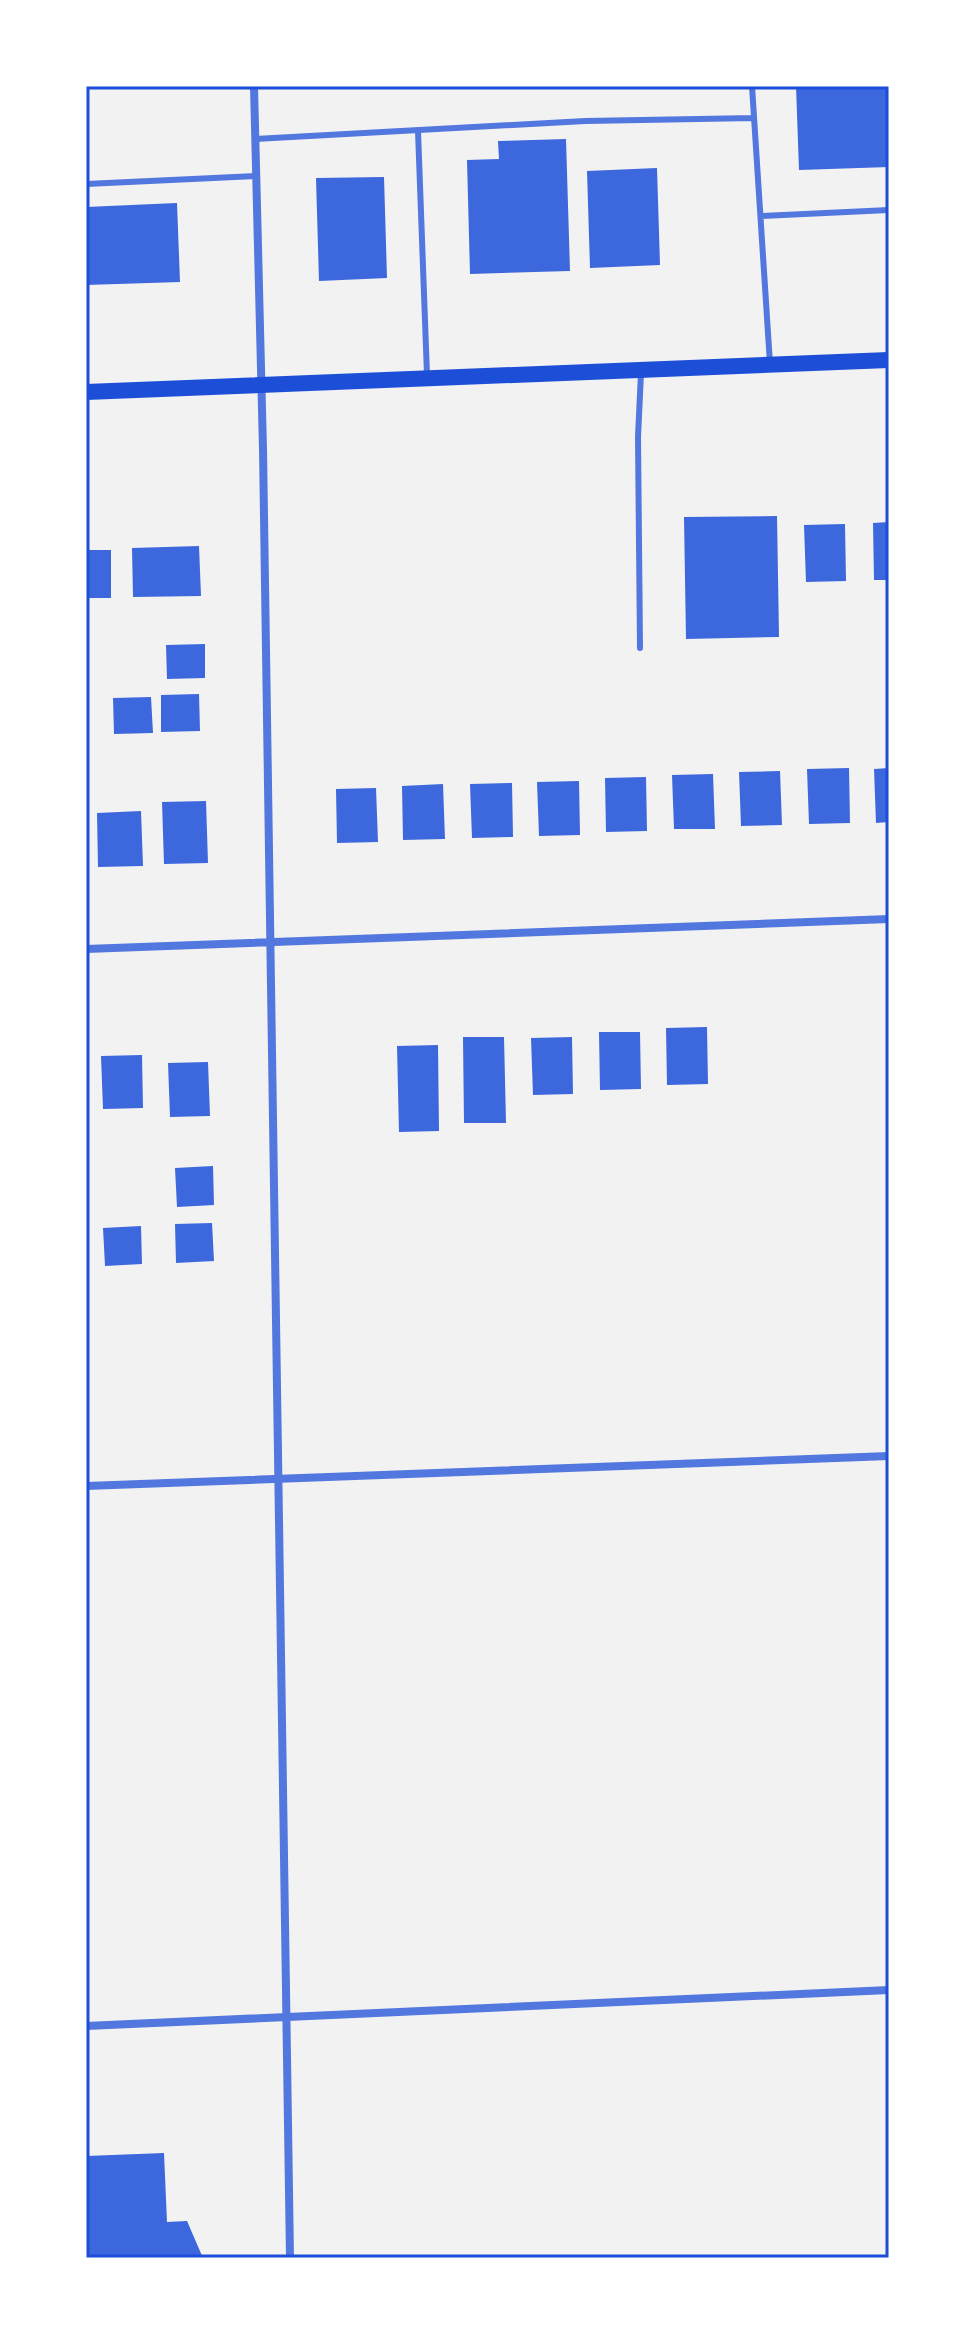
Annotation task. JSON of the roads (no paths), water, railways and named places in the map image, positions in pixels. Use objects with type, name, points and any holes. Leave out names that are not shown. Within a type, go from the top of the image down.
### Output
[{"type":"main road","points":[[86,392],[889,360]]},
{"type":"street","points":[[254,86],[290,2258]]},
{"type":"street","points":[[86,949],[889,919]]},
{"type":"street","points":[[86,1486],[889,1456]]},
{"type":"street","points":[[86,2026],[889,1990]]},
{"type":"lane","points":[[752,86],[770,364]]},
{"type":"lane","points":[[255,139],[585,121],[754,118]]},
{"type":"lane","points":[[418,131],[427,379]]},
{"type":"lane","points":[[86,184],[256,176]]},
{"type":"lane","points":[[761,216],[889,210]]},
{"type":"lane","points":[[640,648],[638,437],[641,370]]}]
